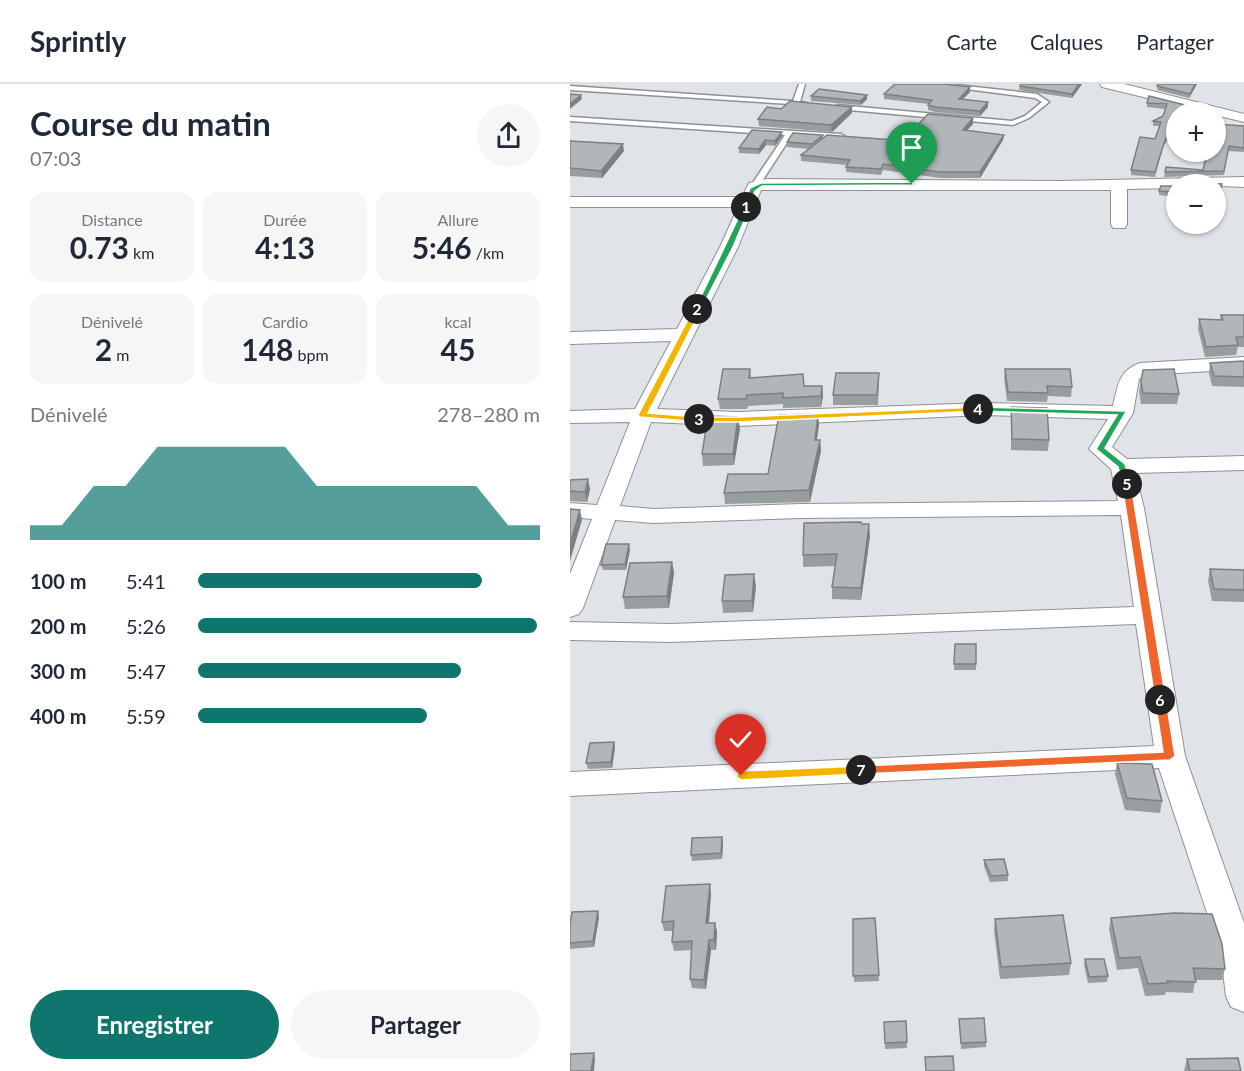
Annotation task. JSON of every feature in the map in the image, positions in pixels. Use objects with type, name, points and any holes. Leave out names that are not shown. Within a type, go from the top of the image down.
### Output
[{"type":"street","points":[[1107,84],[1244,118]]},
{"type":"street","points":[[570,608],[643,415],[729,247],[755,186],[767,184],[1119,185],[1244,182]]},
{"type":"street","points":[[1119,185],[1119,224]]},
{"type":"street","points":[[570,202],[750,196]]},
{"type":"street","points":[[570,217],[612,206],[645,201]]},
{"type":"street","points":[[570,338],[684,335]]},
{"type":"street","points":[[1244,363],[1147,367],[1134,370],[1128,379],[1122,412],[1100,449],[1122,466],[1132,508],[1170,756],[1238,956],[1244,996]]},
{"type":"street","points":[[570,417],[643,415],[738,420],[959,409],[1122,412]]},
{"type":"street","points":[[1122,466],[1244,463]]},
{"type":"street","points":[[570,510],[654,516],[801,511],[1132,508]]},
{"type":"street","points":[[570,631],[681,633],[1147,615]]},
{"type":"street","points":[[570,784],[1170,756]]},
{"type":"lane","points":[[796,103],[802,84]]},
{"type":"lane","points":[[824,106],[1013,123],[1027,117],[1046,102],[1037,96],[931,84]]},
{"type":"lane","points":[[570,88],[813,105]]},
{"type":"lane","points":[[570,119],[845,136]]},
{"type":"lane","points":[[750,196],[790,133]]},
{"type":"building","points":[[895,84],[943,84],[970,87],[959,99],[988,102],[980,111],[935,107],[928,105],[932,100],[884,94]]},
{"type":"building","points":[[1021,84],[1079,84],[1072,94],[1020,86]]},
{"type":"building","points":[[1158,84],[1195,84],[1190,94],[1157,86]]},
{"type":"building","points":[[819,89],[867,95],[860,101],[811,96]]},
{"type":"building","points":[[570,94],[581,95],[570,104]]},
{"type":"building","points":[[1149,96],[1173,102],[1166,102],[1166,104],[1147,103]]},
{"type":"building","points":[[790,101],[852,107],[831,125],[758,119],[767,107],[781,109]]},
{"type":"building","points":[[1166,107],[1166,139],[1155,172],[1131,170],[1140,137],[1155,139],[1161,122],[1153,121],[1163,116]]},
{"type":"building","points":[[928,114],[973,118],[963,130],[1004,135],[980,172],[940,172],[883,164],[881,169],[846,167],[850,160],[801,155],[827,135],[922,142],[927,138],[926,136],[910,133]]},
{"type":"building","points":[[1226,125],[1244,126],[1244,148],[1229,146],[1226,161]]},
{"type":"building","points":[[752,130],[782,132],[775,141],[765,140],[759,149],[739,148]]},
{"type":"building","points":[[793,133],[823,135],[812,144],[787,142]]},
{"type":"building","points":[[570,141],[623,144],[601,171],[570,168]]},
{"type":"building","points":[[1205,162],[1226,162],[1224,171],[1165,172],[1166,167],[1203,170]]},
{"type":"building","points":[[1161,186],[1166,186],[1166,191],[1159,191]]},
{"type":"building","points":[[1221,315],[1244,315],[1244,337],[1236,337],[1238,345],[1206,347],[1199,319],[1223,320]]},
{"type":"building","points":[[1243,361],[1244,377],[1214,376],[1210,363]]},
{"type":"building","points":[[723,369],[750,369],[749,378],[803,374],[804,386],[822,386],[821,396],[783,398],[783,393],[747,395],[746,399],[718,399]]},
{"type":"building","points":[[1005,369],[1070,369],[1072,387],[1047,386],[1048,393],[1008,392]]},
{"type":"building","points":[[1174,369],[1179,394],[1143,393],[1141,381],[1143,370]]},
{"type":"building","points":[[836,373],[879,373],[877,395],[833,395]]},
{"type":"building","points":[[1011,407],[1047,408],[1049,440],[1012,439]]},
{"type":"building","points":[[818,414],[815,440],[820,440],[809,490],[724,493],[728,474],[768,474],[779,415]]},
{"type":"building","points":[[708,416],[738,417],[733,454],[702,454]]},
{"type":"building","points":[[588,479],[585,492],[570,491],[570,480]]},
{"type":"building","points":[[570,509],[580,510],[570,544]]},
{"type":"building","points":[[861,522],[869,524],[861,588],[832,587],[837,554],[803,555],[804,523]]},
{"type":"building","points":[[606,544],[629,544],[625,564],[601,565]]},
{"type":"building","points":[[672,562],[667,596],[623,597],[630,563]]},
{"type":"building","points":[[1210,569],[1244,570],[1244,590],[1214,589]]},
{"type":"building","points":[[754,574],[752,601],[722,601],[725,575]]},
{"type":"building","points":[[955,644],[976,644],[976,664],[954,664]]},
{"type":"building","points":[[614,742],[611,762],[586,763],[590,743]]},
{"type":"building","points":[[1117,763],[1152,764],[1162,801],[1127,798]]},
{"type":"building","points":[[722,837],[721,853],[691,855],[692,838]]},
{"type":"building","points":[[1004,859],[1008,875],[991,876],[984,860]]},
{"type":"building","points":[[710,884],[706,923],[715,923],[714,940],[709,940],[704,980],[690,979],[692,941],[672,942],[674,921],[662,922],[666,886]]},
{"type":"building","points":[[598,911],[593,941],[570,943],[572,912]]},
{"type":"building","points":[[1174,913],[1212,914],[1222,944],[1225,969],[1193,968],[1196,982],[1167,981],[1168,983],[1148,984],[1140,957],[1119,958],[1111,918]]},
{"type":"building","points":[[1063,915],[1071,963],[1001,967],[995,919]]},
{"type":"building","points":[[875,918],[879,975],[853,976],[853,919]]},
{"type":"building","points":[[1085,959],[1104,959],[1108,976],[1089,977]]},
{"type":"building","points":[[984,1018],[986,1042],[961,1043],[959,1019]]},
{"type":"building","points":[[906,1021],[907,1042],[885,1043],[884,1022]]},
{"type":"building","points":[[594,1053],[591,1071],[570,1071],[570,1054]]},
{"type":"building","points":[[953,1056],[954,1071],[926,1071],[925,1057]]},
{"type":"building","points":[[1238,1058],[1241,1071],[1190,1071],[1187,1059]]},
{"type":"route","points":[[741,776],[1170,756],[1132,508],[1122,466],[1100,449],[1122,412],[959,409],[818,414],[738,420],[643,415],[729,247],[755,186],[761,184],[912,184]]}]
